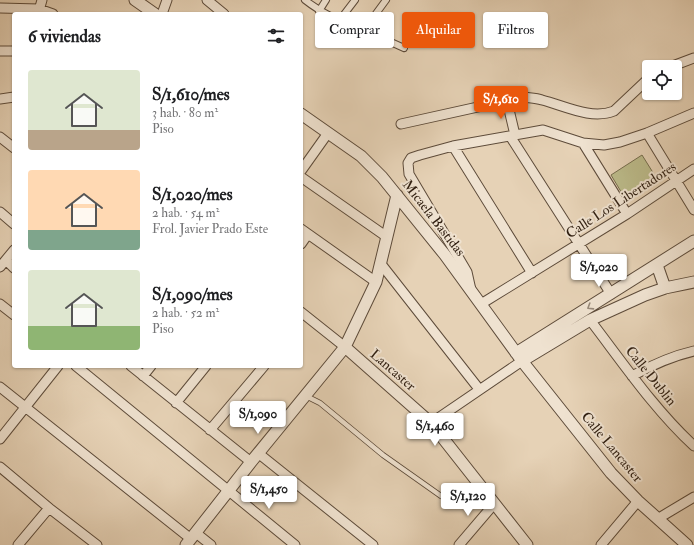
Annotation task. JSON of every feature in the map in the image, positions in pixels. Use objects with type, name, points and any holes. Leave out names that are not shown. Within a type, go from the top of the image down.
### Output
[{"type":"street","points":[[135,0],[153,12]]},
{"type":"street","points":[[163,12],[167,0]]},
{"type":"street","points":[[208,0],[222,12]]},
{"type":"street","points":[[305,0],[319,11],[326,0]]},
{"type":"street","points":[[346,12],[355,0]]},
{"type":"street","points":[[377,12],[386,0]]},
{"type":"street","points":[[0,8],[40,8]]},
{"type":"street","points":[[0,51],[12,51]]},
{"type":"street","points":[[682,62],[694,58]]},
{"type":"street","points":[[401,124],[523,98],[541,100],[571,109],[601,114],[614,111],[642,85]]},
{"type":"street","points":[[0,99],[12,97]]},
{"type":"street","points":[[507,101],[513,135],[578,244],[611,294]]},
{"type":"street","points":[[471,290],[467,272],[408,174],[407,168],[411,158],[453,146],[543,130],[583,143],[604,145],[620,142],[647,133],[694,113]]},
{"type":"street","name":"Micaela Bastidas","points":[[303,115],[368,162],[397,195],[471,290],[519,357]]},
{"type":"street","points":[[303,168],[328,133]]},
{"type":"street","points":[[647,133],[694,210]]},
{"type":"street","points":[[0,137],[12,146]]},
{"type":"street","points":[[583,143],[627,214]]},
{"type":"street","points":[[453,146],[532,273]]},
{"type":"street","name":"Calle Los Libertadores","points":[[481,304],[627,214],[694,170]]},
{"type":"street","points":[[303,178],[387,238]]},
{"type":"street","points":[[191,539],[258,453],[345,347],[376,282],[397,195]]},
{"type":"street","points":[[0,212],[12,222]]},
{"type":"street","points":[[305,232],[376,282]]},
{"type":"street","points":[[431,422],[479,389],[519,357],[611,294],[694,241]]},
{"type":"street","points":[[12,252],[2,264],[12,267]]},
{"type":"street","points":[[381,264],[479,389]]},
{"type":"street","points":[[657,265],[664,288]]},
{"type":"street","points":[[519,357],[590,320],[645,295],[664,288],[694,282]]},
{"type":"street","points":[[0,304],[12,313]]},
{"type":"street","points":[[303,317],[345,347]]},
{"type":"street","name":"Calle Dublin","points":[[590,320],[632,376],[678,431],[694,446]]},
{"type":"street","name":"Lancaster","points":[[345,347],[431,422],[527,545]]},
{"type":"street","points":[[632,376],[655,363],[679,354],[694,351]]},
{"type":"street","name":"Calle Lancaster","points":[[519,357],[611,473],[638,501],[688,545]]},
{"type":"street","points":[[0,439],[56,368]]},
{"type":"street","points":[[78,368],[295,545]]},
{"type":"street","points":[[133,368],[251,462]]},
{"type":"street","points":[[143,376],[149,368]]},
{"type":"street","points":[[176,403],[204,368]]},
{"type":"street","points":[[210,430],[262,368]]},
{"type":"street","points":[[0,386],[191,539],[211,545]]},
{"type":"street","points":[[258,453],[373,545]]},
{"type":"street","points":[[0,467],[49,508],[97,545]]},
{"type":"street","points":[[659,518],[694,497]]},
{"type":"street","points":[[601,545],[638,501]]},
{"type":"street","points":[[459,545],[494,504]]},
{"type":"street","points":[[18,545],[49,508]]},
{"type":"lane","points":[[305,395],[320,403],[383,455],[441,496]]},
{"type":"shaded area","points":[[642,155],[657,179],[626,200],[611,175]]}]
